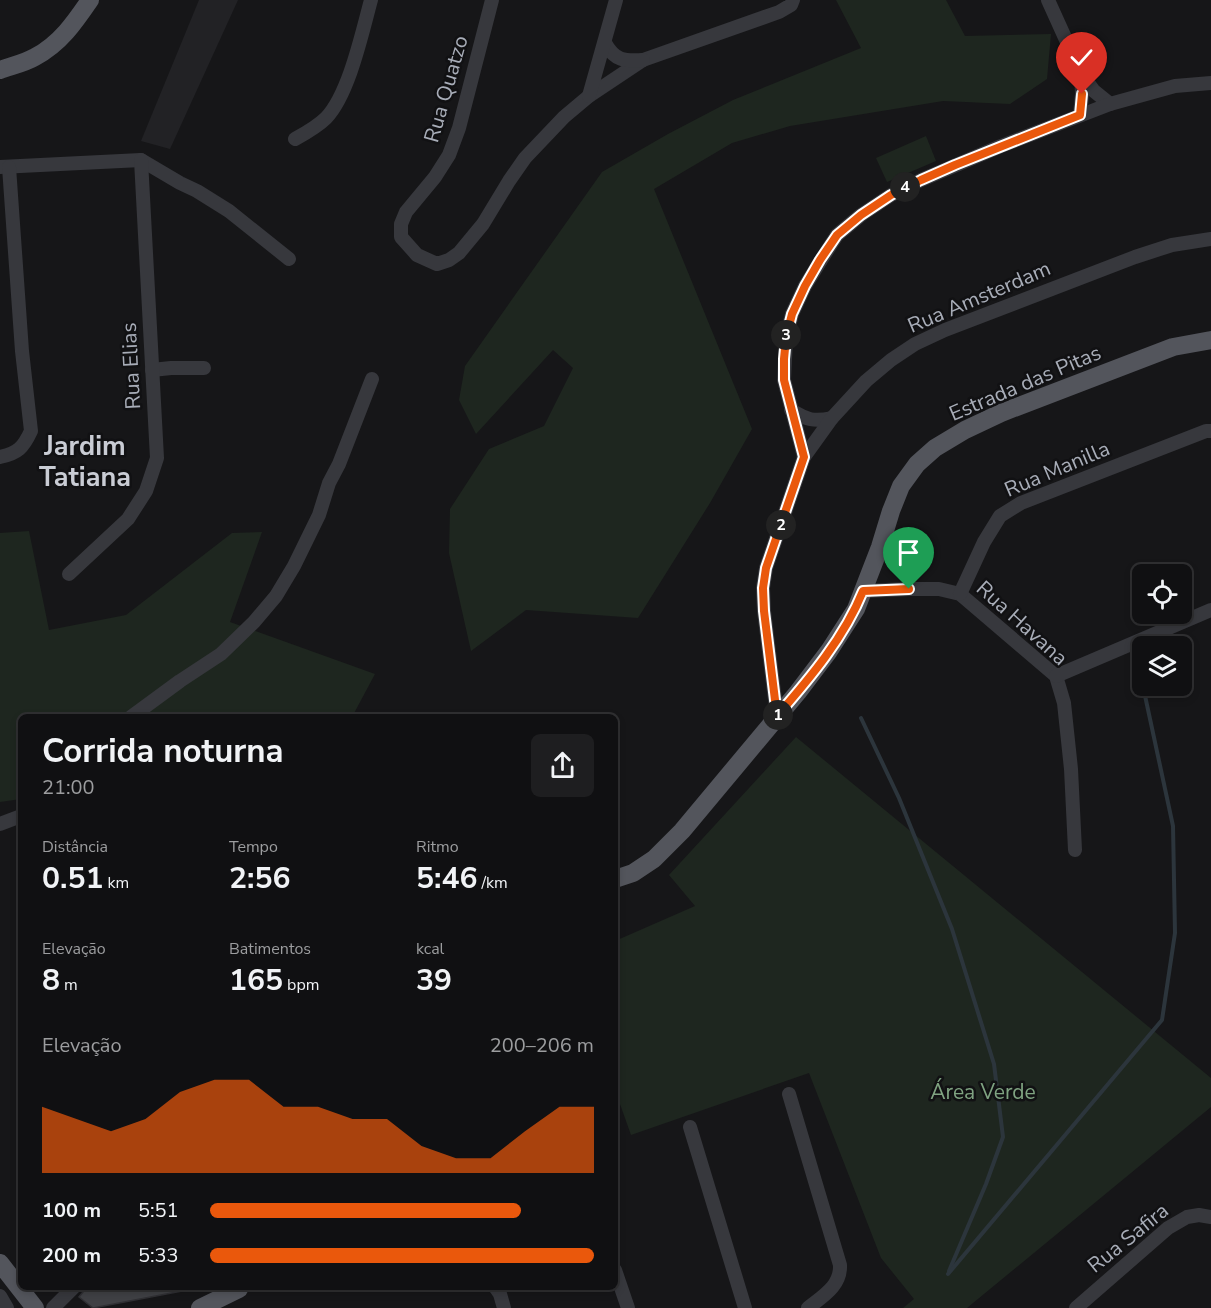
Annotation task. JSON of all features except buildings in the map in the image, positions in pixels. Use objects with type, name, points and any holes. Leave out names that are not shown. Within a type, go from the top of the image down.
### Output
[{"type":"main road","points":[[0,70],[35,58],[54,45],[69,30],[90,0]]},
{"type":"main road","name":"Estrada das Pitas","points":[[618,878],[633,873],[654,859],[682,831],[798,692],[829,651],[856,609],[900,486],[935,448],[965,430],[1001,413],[1084,380],[1173,347],[1211,340]]},
{"type":"main road","points":[[0,1263],[18,1286]]},
{"type":"main road","points":[[21,1290],[35,1308]]},
{"type":"main road","points":[[200,1308],[236,1290]]},
{"type":"main road","points":[[232,1308],[239,1290]]},
{"type":"street","points":[[295,139],[312,130],[327,117],[341,95],[371,0]]},
{"type":"street","name":"Rua Quatzo","points":[[492,0],[459,128],[449,155],[435,177],[406,212],[401,224],[401,237],[417,255],[437,264],[459,253],[483,224],[525,158],[556,124],[589,96]]},
{"type":"street","points":[[589,96],[616,0]]},
{"type":"street","points":[[589,96],[643,60],[779,12],[791,5],[793,0]]},
{"type":"street","points":[[1048,0],[1081,73],[1094,91],[1110,104]]},
{"type":"street","points":[[604,43],[608,50],[620,59],[643,60]]},
{"type":"street","points":[[1080,115],[1081,73]]},
{"type":"street","points":[[804,457],[784,380],[786,338],[792,314],[805,286],[837,235],[861,215],[901,189],[964,162],[1110,104],[1175,86],[1211,83]]},
{"type":"street","points":[[0,457],[13,454],[25,443],[31,431],[4,167],[141,160],[229,211],[289,259]]},
{"type":"street","name":"Rua Elias","points":[[69,574],[128,519],[146,491],[157,458],[141,160]]},
{"type":"street","name":"Rua Amsterdam","points":[[777,716],[764,611],[763,588],[766,568],[804,457],[832,418],[866,381],[891,360],[925,339],[1135,257],[1172,245],[1211,239]]},
{"type":"street","points":[[152,370],[204,368]]},
{"type":"street","points":[[135,714],[221,654],[254,622],[276,596],[294,566],[319,515],[329,483],[339,464],[372,379]]},
{"type":"street","points":[[791,410],[804,418],[818,422],[832,418]]},
{"type":"street","name":"Rua Manilla","points":[[960,594],[984,542],[1000,516],[1021,503],[1211,431]]},
{"type":"street","name":"Rua Havana","points":[[863,591],[939,589],[960,594],[1056,676],[1064,703],[1075,850]]},
{"type":"street","points":[[1056,676],[1211,610]]},
{"type":"street","points":[[0,824],[18,817]]},
{"type":"street","points":[[789,1094],[840,1265],[839,1277],[834,1286],[808,1308]]},
{"type":"street","points":[[690,1127],[745,1308]]},
{"type":"street","name":"Rua Safira","points":[[1076,1308],[1168,1228],[1187,1217],[1199,1215],[1211,1217]]},
{"type":"street","points":[[618,1279],[628,1308]]},
{"type":"street","points":[[53,1308],[71,1290]]},
{"type":"street","points":[[497,1290],[504,1308]]},
{"type":"street","points":[[0,1296],[7,1308]]},
{"type":"shaded area","points":[[199,0],[238,0],[170,149],[141,141]]},
{"type":"green space","points":[[836,0],[946,0],[965,36],[1051,34],[1047,79],[1010,104],[943,101],[790,126],[732,143],[654,189],[752,429],[710,503],[638,618],[526,610],[471,651],[449,553],[450,509],[489,449],[544,426],[573,368],[553,350],[476,434],[459,400],[465,366],[602,172],[733,100],[861,48]]},
{"type":"green space","points":[[926,136],[936,161],[887,182],[876,158]]},
{"type":"green space","points":[[29,531],[49,630],[126,615],[232,533],[262,532],[230,622],[375,674],[354,714],[18,714],[18,799],[0,802],[0,533]]},
{"type":"green space","name":"Área Verde","points":[[796,737],[1211,1078],[1211,1107],[967,1308],[903,1308],[914,1299],[881,1258],[809,1073],[631,1135],[618,1098],[618,940],[695,906],[669,875]]},
{"type":"waterway","points":[[948,1274],[1162,1020],[1175,933],[1173,826],[1145,696]]},
{"type":"waterway","points":[[861,718],[899,798],[952,929],[994,1064],[1003,1137],[949,1271]]},
{"type":"district","name":"Jardim Tatiana","points":[[85,462]]},
{"type":"route","points":[[909,589],[863,591],[856,609],[829,651],[777,716],[763,588],[766,568],[804,457],[784,380],[786,338],[792,314],[805,286],[837,235],[861,215],[891,195],[921,180],[1080,115],[1082,94]]}]
